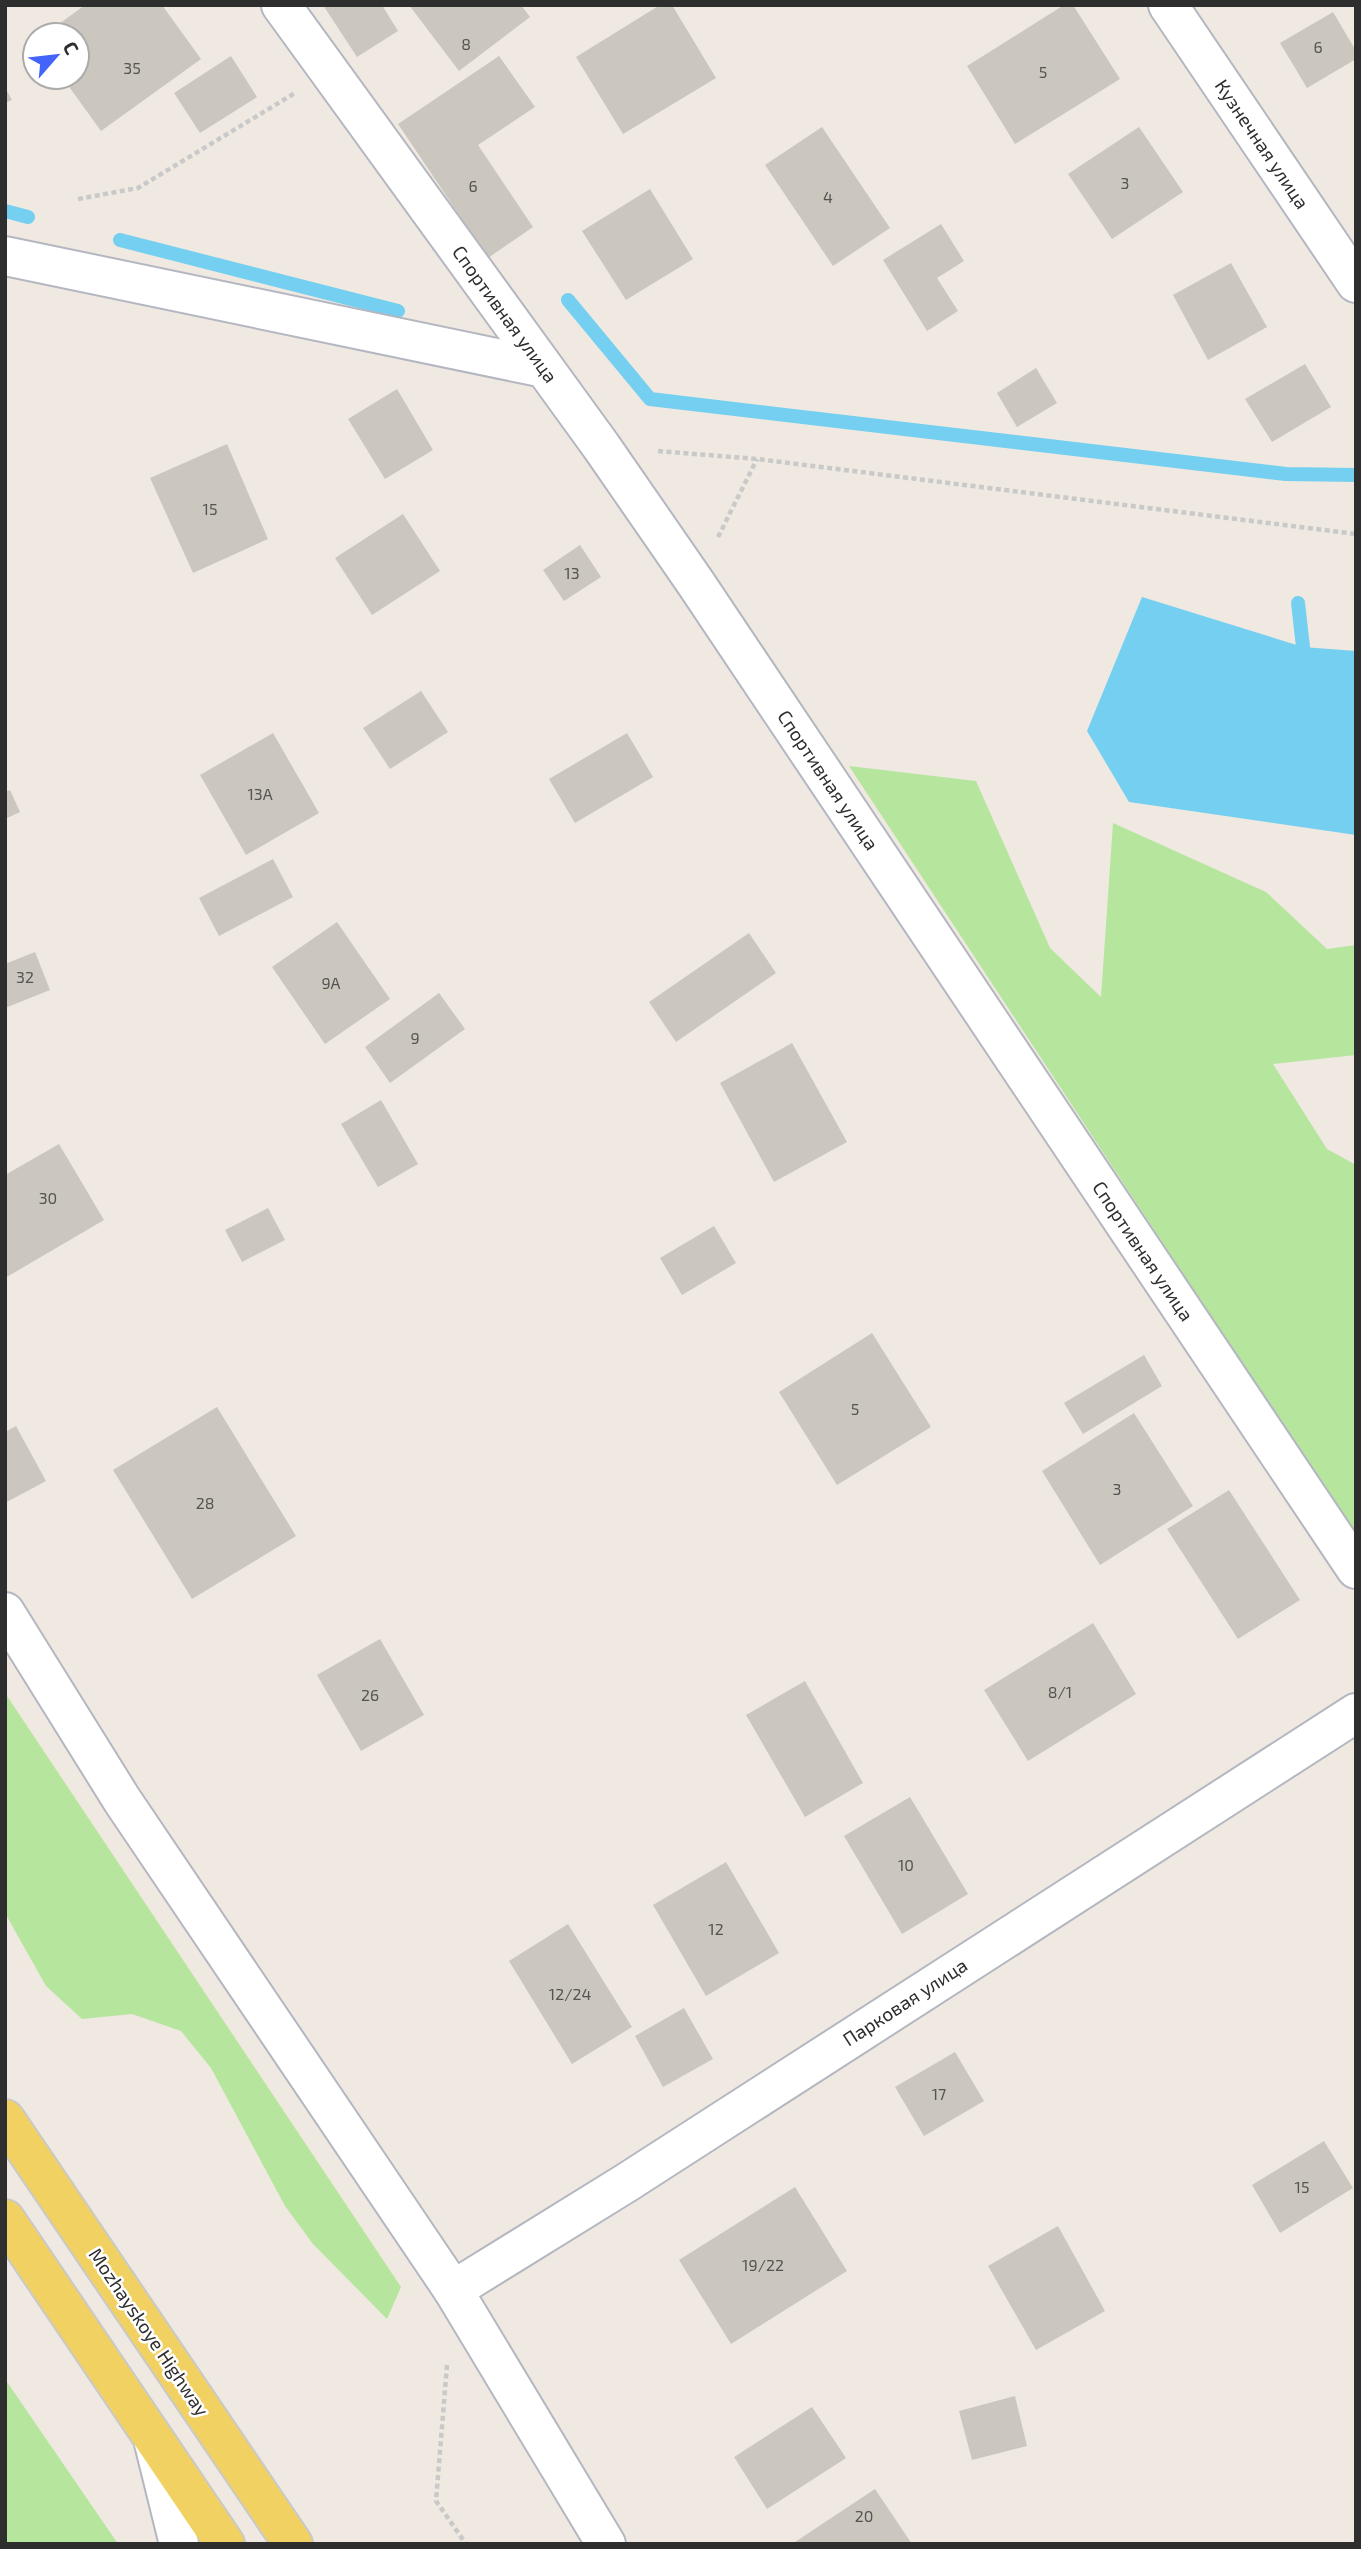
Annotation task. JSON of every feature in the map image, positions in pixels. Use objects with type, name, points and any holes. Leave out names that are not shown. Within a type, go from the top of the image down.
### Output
[{"type":"main road","name":"Mozhayskoye Highway","points":[[5,2119],[293,2544]]},
{"type":"main road","points":[[5,2219],[225,2544]]},
{"type":"street","name":"Спортивная улица","points":[[281,5],[601,446],[695,582],[1356,1569]]},
{"type":"street","name":"Кузнечная улица","points":[[1168,5],[1356,283]]},
{"type":"street","points":[[5,256],[544,368]]},
{"type":"street","points":[[5,1612],[122,1800],[453,2290],[606,2544]]},
{"type":"street","name":"Парковая улица","points":[[453,2290],[626,2183],[1356,1713]]},
{"type":"street","points":[[151,2435],[179,2544]]},
{"type":"path","points":[[78,199],[138,188],[329,72]]},
{"type":"path","points":[[601,446],[757,460],[1356,534]]},
{"type":"path","points":[[695,582],[757,460]]},
{"type":"path","points":[[447,2356],[436,2501],[466,2544]]},
{"type":"green space","points":[[849,766],[976,781],[1050,948],[1101,997],[1113,823],[1266,892],[1327,949],[1356,945],[1356,1055],[1273,1064],[1327,1149],[1356,1165],[1356,1537]]},
{"type":"green space","points":[[5,1693],[401,2287],[387,2319],[313,2244],[285,2206],[211,2068],[181,2031],[132,2014],[82,2019],[46,1986],[5,1913]]},
{"type":"green space","points":[[5,2379],[114,2538],[118,2544],[5,2544]]},
{"type":"water","points":[[1142,597],[1303,647],[1356,651],[1356,835],[1129,802],[1087,731]]},
{"type":"building","points":[[85,5],[162,5],[201,59],[101,131],[72,91],[91,91],[91,21],[63,21]]},
{"type":"building","points":[[323,5],[382,5],[398,31],[357,57]]},
{"type":"building","points":[[409,5],[521,5],[530,17],[459,71]]},
{"type":"building","points":[[660,5],[672,5],[716,78],[623,134],[576,57]]},
{"type":"building","points":[[1064,5],[1073,5],[1120,79],[1015,144],[967,66]]},
{"type":"building","points":[[1333,12],[1356,51],[1356,59],[1307,88],[1280,43]]},
{"type":"building","points":[[231,56],[257,97],[200,133],[174,93]]},
{"type":"building","points":[[499,56],[535,107],[478,145],[533,227],[488,258],[398,124]]},
{"type":"building","points":[[5,87],[12,100],[5,103]]},
{"type":"building","points":[[822,127],[890,228],[833,266],[765,165]]},
{"type":"building","points":[[1139,127],[1183,192],[1112,239],[1068,174]]},
{"type":"building","points":[[650,189],[693,259],[626,300],[582,231]]},
{"type":"building","points":[[941,224],[964,261],[937,278],[958,311],[927,331],[883,260]]},
{"type":"building","points":[[1231,263],[1267,327],[1208,360],[1173,295]]},
{"type":"building","points":[[1305,364],[1331,407],[1272,442],[1245,399]]},
{"type":"building","points":[[1036,368],[1057,403],[1017,427],[997,393]]},
{"type":"building","points":[[397,389],[433,450],[385,479],[348,419]]},
{"type":"building","points":[[227,444],[268,539],[193,573],[150,478]]},
{"type":"building","points":[[403,514],[440,571],[372,615],[335,558]]},
{"type":"building","points":[[580,545],[601,577],[564,601],[543,570]]},
{"type":"building","points":[[421,691],[448,732],[390,769],[363,728]]},
{"type":"building","points":[[273,733],[319,813],[246,855],[200,775]]},
{"type":"building","points":[[627,733],[653,777],[575,823],[549,779]]},
{"type":"building","points":[[10,790],[20,812],[5,819],[5,792]]},
{"type":"building","points":[[273,859],[293,897],[219,936],[199,898]]},
{"type":"building","points":[[337,922],[390,999],[325,1044],[272,967]]},
{"type":"building","points":[[749,933],[776,973],[676,1042],[649,1002]]},
{"type":"building","points":[[35,952],[50,990],[5,1008],[5,964]]},
{"type":"building","points":[[439,993],[465,1029],[390,1083],[365,1047]]},
{"type":"building","points":[[792,1043],[847,1142],[774,1182],[720,1083]]},
{"type":"building","points":[[381,1100],[418,1164],[378,1187],[341,1124]]},
{"type":"building","points":[[59,1144],[104,1220],[5,1278],[5,1175]]},
{"type":"building","points":[[268,1208],[285,1240],[242,1262],[225,1230]]},
{"type":"building","points":[[714,1226],[736,1263],[682,1295],[660,1258]]},
{"type":"building","points":[[872,1333],[931,1427],[837,1485],[779,1392]]},
{"type":"building","points":[[1144,1355],[1162,1386],[1083,1434],[1064,1403]]},
{"type":"building","points":[[217,1407],[296,1536],[192,1599],[113,1470]]},
{"type":"building","points":[[1134,1413],[1193,1506],[1100,1565],[1042,1471]]},
{"type":"building","points":[[16,1426],[46,1481],[5,1503],[5,1432]]},
{"type":"building","points":[[1229,1490],[1300,1600],[1238,1639],[1167,1529]]},
{"type":"building","points":[[1093,1623],[1136,1694],[1028,1761],[984,1690]]},
{"type":"building","points":[[380,1639],[424,1715],[361,1751],[317,1675]]},
{"type":"building","points":[[805,1681],[863,1783],[805,1817],[746,1715]]},
{"type":"building","points":[[910,1797],[968,1894],[902,1934],[844,1836]]},
{"type":"building","points":[[726,1862],[779,1953],[706,1996],[653,1905]]},
{"type":"building","points":[[568,1924],[632,2027],[572,2064],[509,1961]]},
{"type":"building","points":[[684,2008],[713,2059],[663,2087],[635,2036]]},
{"type":"building","points":[[955,2052],[984,2101],[924,2136],[895,2087]]},
{"type":"building","points":[[1324,2141],[1353,2188],[1280,2233],[1252,2185]]},
{"type":"building","points":[[795,2187],[847,2271],[731,2344],[679,2260]]},
{"type":"building","points":[[1058,2226],[1105,2311],[1036,2350],[988,2266]]},
{"type":"building","points":[[1015,2396],[1027,2446],[972,2460],[959,2411]]},
{"type":"building","points":[[812,2407],[846,2458],[767,2509],[734,2457]]},
{"type":"building","points":[[875,2489],[912,2544],[792,2544]]},
{"type":"waterway","points":[[5,211],[28,217]]},
{"type":"waterway","points":[[120,240],[398,311]]},
{"type":"waterway","points":[[568,300],[650,399],[1286,474],[1356,475]]},
{"type":"waterway","points":[[1298,603],[1303,647]]}]
